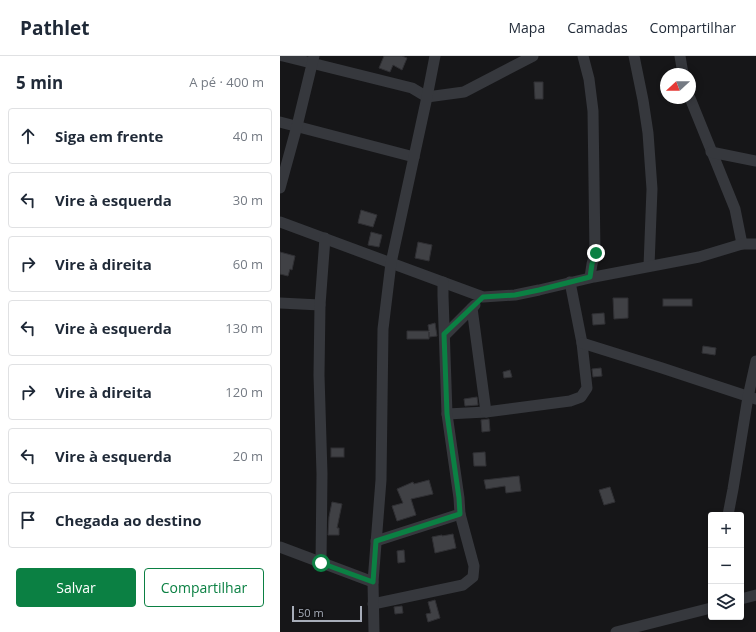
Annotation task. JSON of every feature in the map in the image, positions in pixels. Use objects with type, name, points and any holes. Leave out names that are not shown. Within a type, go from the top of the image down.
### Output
[{"type":"street","points":[[283,56],[313,60],[412,88],[427,97],[464,92],[533,56]]},
{"type":"street","points":[[374,632],[373,582],[381,480],[383,329],[391,262],[435,56]]},
{"type":"street","points":[[583,56],[589,79],[593,111],[596,253],[592,264],[590,277]]},
{"type":"street","points":[[634,56],[648,132],[652,182],[649,266]]},
{"type":"street","points":[[680,56],[682,68]]},
{"type":"street","points":[[280,188],[313,60]]},
{"type":"street","points":[[692,104],[735,209],[742,244]]},
{"type":"street","points":[[280,122],[414,157]]},
{"type":"street","points":[[711,152],[756,161]]},
{"type":"street","points":[[280,222],[483,297],[515,295],[590,277],[699,257],[742,244],[756,244]]},
{"type":"street","points":[[321,563],[322,474],[320,305],[325,238]]},
{"type":"street","points":[[374,604],[462,585],[473,577],[474,566],[460,514],[447,414],[443,282]]},
{"type":"street","points":[[447,414],[486,412],[570,401],[581,397],[587,388],[582,343],[570,282]]},
{"type":"street","points":[[444,334],[483,297]]},
{"type":"street","points":[[280,303],[320,305]]},
{"type":"street","points":[[472,308],[486,412]]},
{"type":"street","points":[[582,343],[752,398]]},
{"type":"street","points":[[729,512],[752,398],[756,361]]},
{"type":"street","points":[[376,541],[460,514]]},
{"type":"street","points":[[280,547],[373,582]]},
{"type":"street","points":[[744,599],[756,595]]},
{"type":"street","points":[[616,632],[708,608]]},
{"type":"building","points":[[384,56],[402,56],[407,58],[402,70],[393,65],[390,72],[379,68]]},
{"type":"building","points":[[534,82],[543,82],[543,99],[535,99]]},
{"type":"building","points":[[361,210],[377,215],[373,227],[358,223]]},
{"type":"building","points":[[371,232],[382,235],[379,247],[368,245]]},
{"type":"building","points":[[418,242],[432,245],[429,261],[415,258]]},
{"type":"building","points":[[280,252],[295,256],[292,270],[290,269],[288,276],[280,274]]},
{"type":"building","points":[[613,298],[628,298],[628,318],[614,319]]},
{"type":"building","points":[[663,299],[692,299],[692,306],[663,306]]},
{"type":"building","points":[[604,313],[605,324],[593,325],[592,314]]},
{"type":"building","points":[[435,323],[437,336],[429,337],[429,339],[407,339],[407,331],[429,331],[428,325]]},
{"type":"building","points":[[703,346],[716,348],[715,355],[702,353]]},
{"type":"building","points":[[601,368],[602,376],[593,377],[592,369]]},
{"type":"building","points":[[510,370],[512,377],[504,378],[503,372]]},
{"type":"building","points":[[477,397],[478,405],[465,406],[464,399]]},
{"type":"building","points":[[489,419],[490,431],[482,432],[481,420]]},
{"type":"building","points":[[331,448],[344,448],[344,457],[331,457]]},
{"type":"building","points":[[485,452],[486,466],[474,466],[473,453]]},
{"type":"building","points":[[519,476],[521,491],[506,493],[505,486],[486,489],[484,480]]},
{"type":"building","points":[[429,480],[433,494],[411,499],[416,515],[397,521],[392,506],[403,503],[397,489],[413,482],[414,484]]},
{"type":"building","points":[[610,487],[615,502],[604,505],[599,490]]},
{"type":"building","points":[[332,502],[342,504],[337,528],[339,528],[339,535],[328,535]]},
{"type":"building","points":[[453,534],[456,548],[435,553],[432,537]]},
{"type":"building","points":[[404,550],[405,562],[398,563],[397,551]]},
{"type":"building","points":[[435,600],[440,618],[428,622],[426,614],[431,613],[428,602]]},
{"type":"building","points":[[402,606],[403,613],[395,614],[394,607]]},
{"type":"route","points":[[321,563],[373,582],[376,541],[460,514],[447,414],[444,334],[483,297],[515,295],[590,277],[592,264],[596,253]]}]
